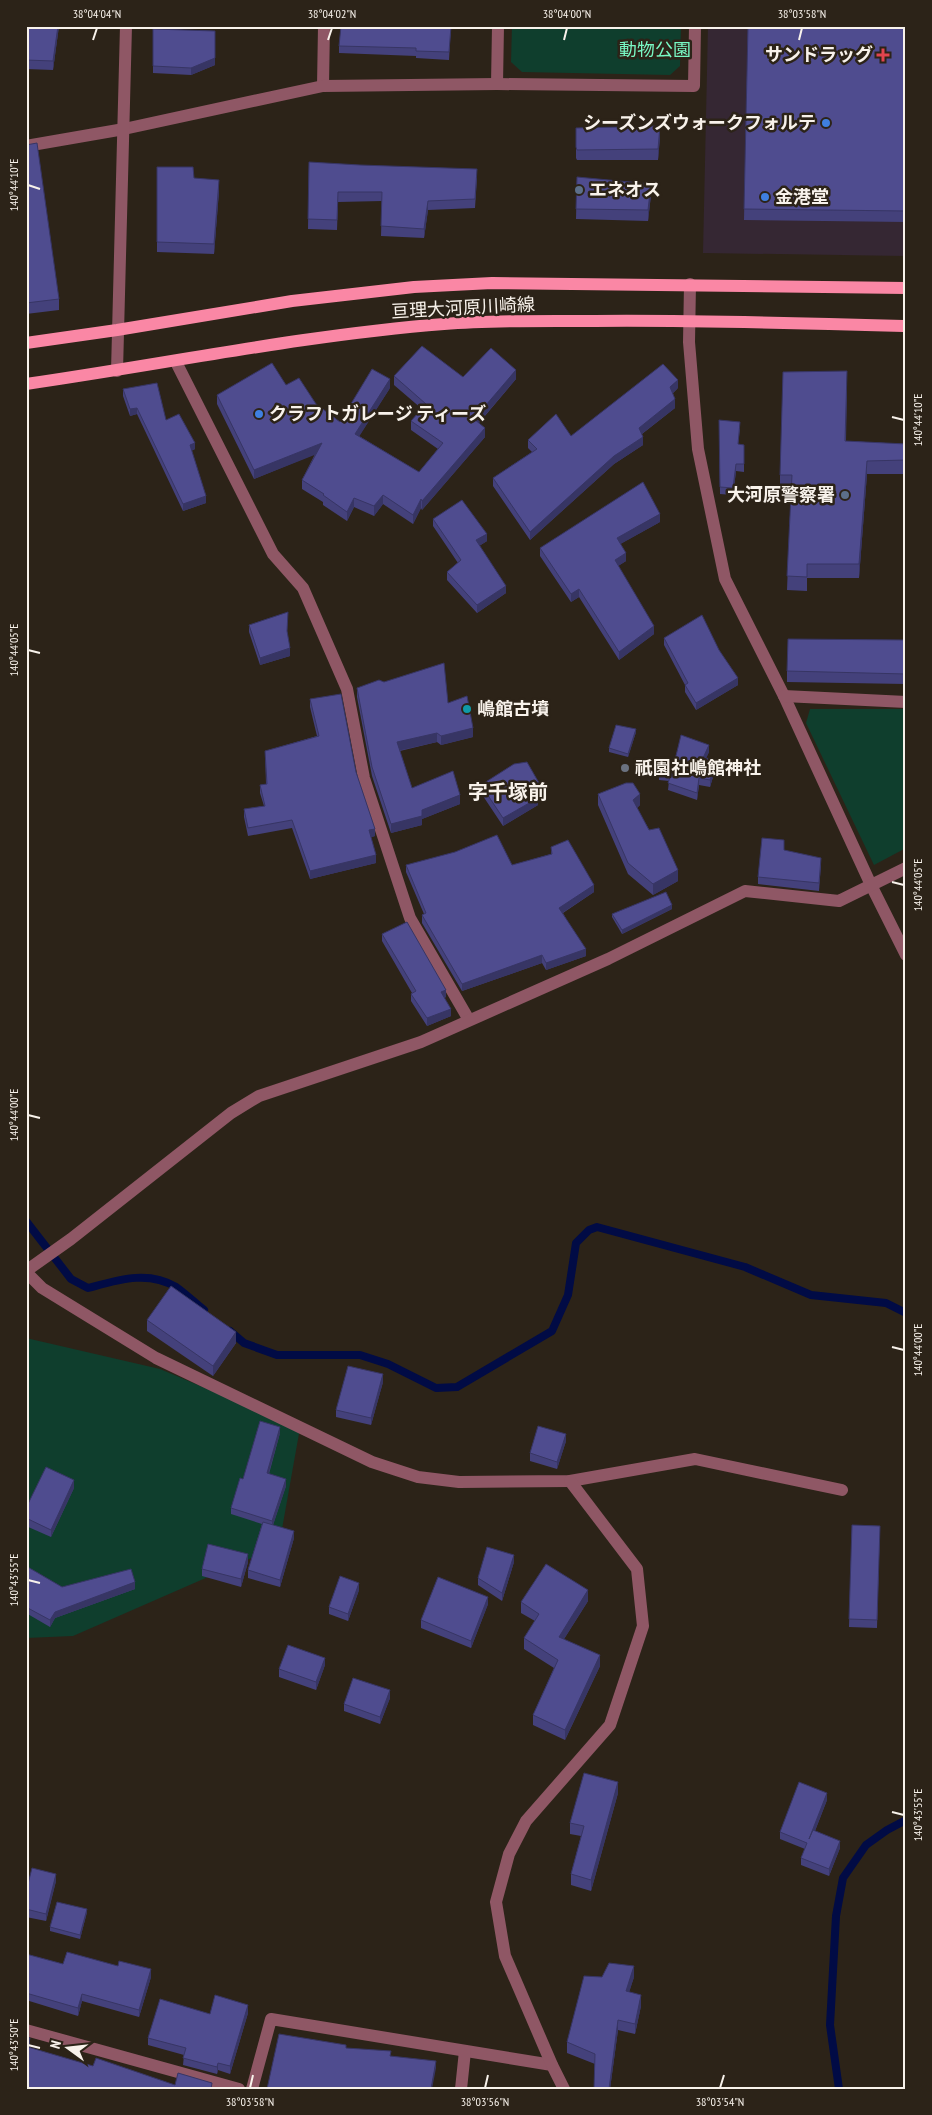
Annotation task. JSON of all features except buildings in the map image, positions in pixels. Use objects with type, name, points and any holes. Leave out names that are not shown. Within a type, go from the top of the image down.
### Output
[{"type":"main road","name":"亘理大河原川崎線","points":[[26,343],[292,301],[414,287],[492,283],[906,288]]},
{"type":"main road","name":"亘理大河原川崎線","points":[[26,384],[176,362],[328,336],[447,324],[532,321],[689,320],[906,326]]},
{"type":"street","points":[[117,371],[126,26]]},
{"type":"street","points":[[323,86],[324,26]]},
{"type":"street","points":[[497,84],[498,26]]},
{"type":"street","points":[[26,146],[124,129],[323,86],[497,84],[694,86],[695,26]]},
{"type":"street","points":[[690,284],[689,342],[698,449],[725,579],[784,696],[871,885],[906,955]]},
{"type":"street","points":[[176,362],[273,554],[304,588],[347,689],[364,778],[410,918],[469,1020]]},
{"type":"street","points":[[784,696],[906,702]]},
{"type":"street","points":[[842,1490],[695,1459],[570,1481],[460,1482],[418,1477],[372,1462],[156,1358],[42,1288],[26,1271],[71,1239],[231,1113],[259,1096],[421,1042],[608,959],[745,891],[839,901],[906,868]]},
{"type":"street","points":[[564,2089],[505,1956],[496,1902],[509,1854],[526,1821],[610,1725],[643,1626],[637,1569],[570,1481]]},
{"type":"street","points":[[252,2089],[271,2020],[552,2065]]},
{"type":"street","points":[[26,2030],[239,2089]]},
{"type":"street","points":[[461,2089],[465,2051]]},
{"type":"shaded area","name":"シーズンズウォークフォルテ","points":[[708,26],[906,26],[906,256],[703,253]]},
{"type":"green space","name":"動物公園","points":[[512,26],[681,26],[680,66],[670,75],[522,72],[511,62]]},
{"type":"green space","points":[[810,709],[906,709],[906,848],[874,865],[806,723]]},
{"type":"green space","points":[[26,1338],[160,1369],[300,1428],[279,1546],[73,1636],[26,1638]]},
{"type":"waterway","points":[[26,1221],[71,1279],[88,1288],[133,1278],[155,1279],[176,1287],[204,1310]]},
{"type":"waterway","points":[[230,1331],[244,1343],[277,1355],[360,1355],[388,1364],[436,1388],[457,1387],[552,1331],[568,1295],[576,1243],[589,1230],[597,1227],[745,1267],[811,1295],[886,1303],[906,1313]]},
{"type":"waterway","points":[[839,2089],[830,2025],[836,1916],[843,1878],[866,1845],[887,1830],[906,1820]]},
{"type":"place","name":"サンドラッグ","points":[[883,55]]},
{"type":"place","name":"シーズンズウォークフォルテ","points":[[826,123]]},
{"type":"place","name":"エネオス","points":[[579,190]]},
{"type":"place","name":"金港堂","points":[[765,197]]},
{"type":"place","name":"クラフトガレージ ティーズ","points":[[259,414]]},
{"type":"place","name":"大河原警察署","points":[[845,495]]},
{"type":"place","name":"嶋館古墳","points":[[467,709]]},
{"type":"place","name":"祇園社嶋館神社","points":[[625,768]]},
{"type":"district","name":"字千塚前","points":[[508,792]]}]
